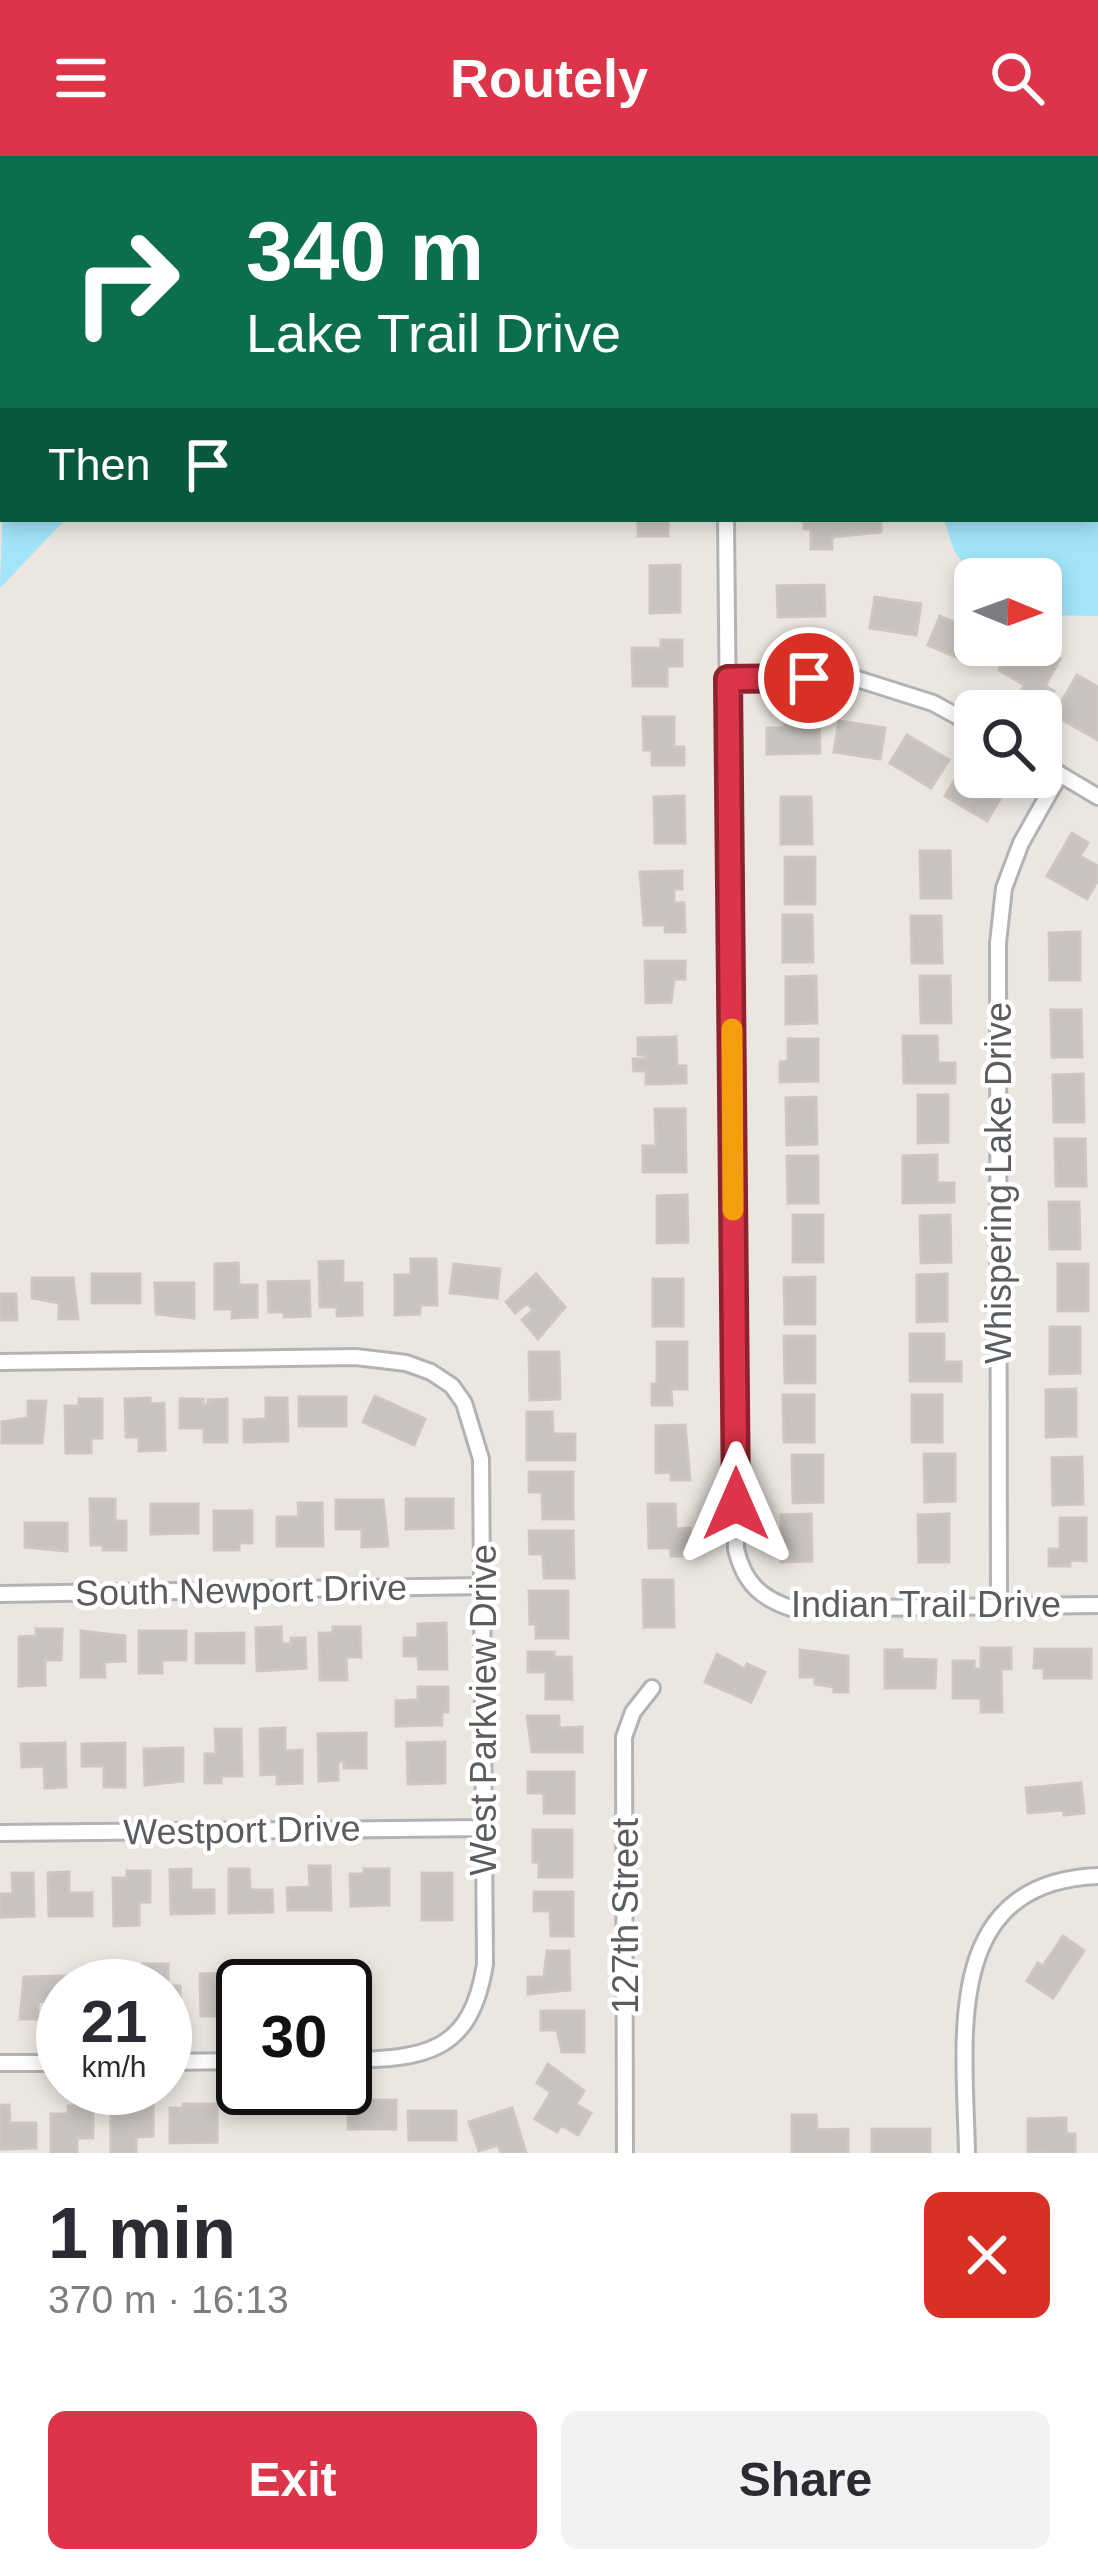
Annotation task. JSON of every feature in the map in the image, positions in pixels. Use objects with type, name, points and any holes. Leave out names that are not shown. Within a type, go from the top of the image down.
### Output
[{"type":"street","points":[[726,522],[728,679],[850,677],[934,703],[954,715]]},
{"type":"street","name":"Indian Trail Drive","points":[[728,679],[736,1549],[742,1574],[774,1603],[794,1609],[1098,1605]]},
{"type":"street","points":[[1062,775],[1098,797]]},
{"type":"street","name":"Whispering Lake Drive","points":[[999,1605],[998,943],[1010,873],[1046,798]]},
{"type":"street","name":"West Parkview Drive","points":[[0,1362],[370,1357],[431,1372],[452,1386],[464,1403],[481,1460],[485,1964],[481,1992],[458,2034],[404,2057],[372,2059]]},
{"type":"street","name":"South Newport Drive","points":[[0,1594],[483,1586]]},
{"type":"street","name":"127th Street","points":[[625,2153],[624,1737],[633,1712],[652,1688]]},
{"type":"street","name":"Westport Drive","points":[[0,1833],[484,1828]]},
{"type":"street","points":[[967,2153],[964,2009],[974,1960],[997,1916],[1035,1888],[1098,1876]]},
{"type":"street","points":[[0,2063],[36,2063]]},
{"type":"lane","points":[[408,156],[447,156]]},
{"type":"water","points":[[2,522],[63,522],[0,588]]},
{"type":"water","points":[[945,522],[1098,522],[1098,616],[1062,615],[1062,558],[960,558]]},
{"type":"building","points":[[638,522],[668,522],[668,536],[638,536]]},
{"type":"building","points":[[804,522],[881,522],[881,532],[832,537],[832,549],[811,549],[811,529],[804,529]]},
{"type":"building","points":[[680,565],[680,612],[650,613],[650,566]]},
{"type":"building","points":[[824,585],[825,616],[778,617],[777,586]]},
{"type":"building","points":[[875,597],[921,604],[916,635],[870,628]]},
{"type":"building","points":[[940,616],[954,622],[954,656],[928,645]]},
{"type":"building","points":[[661,640],[682,640],[682,666],[667,666],[667,686],[633,686],[632,648],[661,648]]},
{"type":"building","points":[[1001,666],[1056,666],[1045,686],[1052,690],[1022,690],[1024,685],[999,670]]},
{"type":"building","points":[[1077,675],[1098,687],[1098,740],[1062,720],[1062,701]]},
{"type":"building","points":[[643,717],[674,717],[674,747],[684,747],[684,765],[652,765],[652,750],[644,750]]},
{"type":"building","points":[[785,721],[819,721],[820,753],[767,754],[767,728],[785,728]]},
{"type":"building","points":[[839,721],[885,728],[880,759],[834,752]]},
{"type":"building","points":[[907,735],[949,760],[931,788],[890,763]]},
{"type":"building","points":[[954,781],[954,798],[1001,798],[987,821],[945,796]]},
{"type":"building","points":[[684,796],[685,843],[655,843],[654,797]]},
{"type":"building","points":[[781,797],[811,797],[812,844],[781,844]]},
{"type":"building","points":[[1072,833],[1088,843],[1080,856],[1098,866],[1098,880],[1087,899],[1047,876]]},
{"type":"building","points":[[920,851],[950,851],[951,898],[921,898]]},
{"type":"building","points":[[785,857],[815,857],[815,904],[785,904]]},
{"type":"building","points":[[682,871],[682,889],[674,889],[674,903],[684,903],[685,932],[644,925],[640,872]]},
{"type":"building","points":[[783,915],[812,915],[813,962],[783,962]]},
{"type":"building","points":[[911,916],[941,916],[942,963],[912,963]]},
{"type":"building","points":[[1080,932],[1080,980],[1050,980],[1049,933]]},
{"type":"building","points":[[645,961],[685,961],[685,979],[674,979],[671,1002],[646,1003]]},
{"type":"building","points":[[816,976],[817,1023],[786,1024],[786,977]]},
{"type":"building","points":[[920,976],[950,976],[951,1023],[921,1023]]},
{"type":"building","points":[[1051,1010],[1081,1010],[1082,1057],[1052,1057]]},
{"type":"building","points":[[903,1036],[937,1036],[938,1063],[955,1063],[955,1083],[904,1083]]},
{"type":"building","points":[[676,1037],[677,1066],[686,1066],[686,1083],[646,1084],[646,1071],[634,1071],[633,1059],[646,1059],[638,1055],[638,1038]]},
{"type":"building","points":[[788,1039],[818,1039],[818,1081],[780,1082],[780,1062],[788,1061]]},
{"type":"building","points":[[1083,1074],[1084,1122],[1054,1122],[1053,1075]]},
{"type":"building","points":[[918,1095],[948,1095],[948,1142],[918,1143]]},
{"type":"building","points":[[816,1097],[817,1144],[787,1145],[786,1098]]},
{"type":"building","points":[[655,1109],[685,1109],[686,1172],[643,1172],[643,1146],[656,1146]]},
{"type":"building","points":[[1055,1139],[1085,1139],[1086,1186],[1056,1186]]},
{"type":"building","points":[[937,1155],[937,1183],[954,1183],[954,1202],[903,1203],[903,1156]]},
{"type":"building","points":[[787,1156],[818,1156],[818,1203],[788,1203]]},
{"type":"building","points":[[687,1195],[688,1242],[657,1243],[657,1196]]},
{"type":"building","points":[[1049,1202],[1079,1202],[1080,1249],[1050,1249]]},
{"type":"building","points":[[793,1215],[823,1215],[823,1262],[793,1262]]},
{"type":"building","points":[[950,1215],[951,1262],[921,1263],[920,1216]]},
{"type":"building","points":[[411,1259],[436,1259],[437,1305],[420,1305],[420,1314],[395,1315],[395,1275],[411,1275]]},
{"type":"building","points":[[343,1261],[343,1283],[362,1283],[362,1315],[337,1316],[337,1307],[320,1307],[319,1262]]},
{"type":"building","points":[[238,1263],[239,1285],[257,1285],[257,1317],[232,1318],[232,1309],[215,1309],[215,1264]]},
{"type":"building","points":[[454,1264],[500,1269],[497,1298],[450,1293]]},
{"type":"building","points":[[1058,1264],[1088,1264],[1088,1311],[1058,1311]]},
{"type":"building","points":[[92,1274],[140,1274],[140,1303],[92,1303]]},
{"type":"building","points":[[536,1274],[565,1307],[538,1339],[522,1320],[533,1310],[527,1303],[515,1313],[506,1302]]},
{"type":"building","points":[[947,1274],[947,1321],[917,1322],[917,1275]]},
{"type":"building","points":[[815,1277],[815,1324],[785,1324],[784,1278]]},
{"type":"building","points":[[32,1278],[73,1278],[78,1319],[59,1319],[59,1303],[32,1298]]},
{"type":"building","points":[[653,1279],[683,1279],[683,1326],[653,1326]]},
{"type":"building","points":[[309,1281],[310,1316],[269,1312],[268,1282]]},
{"type":"building","points":[[155,1283],[194,1283],[194,1318],[156,1314]]},
{"type":"building","points":[[0,1294],[16,1294],[17,1320],[0,1320]]},
{"type":"building","points":[[1050,1327],[1080,1327],[1080,1373],[1050,1374]]},
{"type":"building","points":[[910,1334],[944,1334],[944,1362],[961,1362],[961,1381],[910,1381]]},
{"type":"building","points":[[784,1336],[815,1336],[815,1383],[785,1383]]},
{"type":"building","points":[[657,1342],[687,1342],[687,1389],[671,1389],[672,1405],[652,1405]]},
{"type":"building","points":[[529,1352],[559,1352],[560,1399],[530,1400]]},
{"type":"building","points":[[1076,1389],[1076,1436],[1046,1437],[1046,1390]]},
{"type":"building","points":[[783,1395],[814,1395],[814,1442],[784,1442]]},
{"type":"building","points":[[912,1395],[942,1395],[942,1442],[912,1442]]},
{"type":"building","points":[[375,1396],[425,1419],[414,1445],[363,1422]]},
{"type":"building","points":[[299,1397],[346,1397],[346,1426],[299,1426]]},
{"type":"building","points":[[150,1398],[150,1404],[164,1403],[165,1450],[139,1451],[139,1437],[126,1437],[125,1399]]},
{"type":"building","points":[[266,1398],[287,1398],[288,1441],[244,1442],[244,1420],[266,1419]]},
{"type":"building","points":[[79,1399],[102,1399],[102,1438],[91,1438],[91,1453],[66,1453],[65,1406],[79,1406]]},
{"type":"building","points":[[180,1399],[203,1399],[203,1405],[208,1405],[208,1400],[227,1399],[227,1442],[204,1442],[204,1428],[180,1428]]},
{"type":"building","points":[[28,1401],[46,1401],[42,1443],[2,1443],[2,1422],[28,1418]]},
{"type":"building","points":[[527,1412],[552,1412],[553,1434],[575,1434],[575,1460],[527,1460]]},
{"type":"building","points":[[685,1425],[690,1480],[671,1480],[671,1472],[656,1473],[656,1426]]},
{"type":"building","points":[[924,1454],[955,1454],[955,1501],[925,1502]]},
{"type":"building","points":[[792,1455],[823,1455],[823,1502],[793,1503]]},
{"type":"building","points":[[1082,1457],[1083,1504],[1053,1505],[1052,1458]]},
{"type":"building","points":[[529,1472],[573,1472],[573,1519],[543,1519],[542,1492],[529,1492]]},
{"type":"building","points":[[90,1499],[115,1499],[115,1521],[126,1521],[126,1550],[91,1545]]},
{"type":"building","points":[[406,1499],[453,1499],[453,1528],[406,1529]]},
{"type":"building","points":[[336,1500],[383,1500],[388,1546],[362,1547],[362,1529],[336,1529]]},
{"type":"building","points":[[298,1503],[322,1503],[323,1546],[277,1546],[277,1517],[299,1517]]},
{"type":"building","points":[[151,1504],[198,1504],[198,1533],[151,1534]]},
{"type":"building","points":[[648,1504],[675,1504],[676,1529],[690,1528],[691,1556],[671,1556],[671,1548],[649,1548]]},
{"type":"building","points":[[214,1511],[252,1511],[252,1543],[239,1543],[239,1550],[214,1550]]},
{"type":"building","points":[[811,1514],[812,1561],[781,1562],[781,1515]]},
{"type":"building","points":[[949,1514],[949,1562],[919,1562],[918,1515]]},
{"type":"building","points":[[1060,1518],[1086,1518],[1086,1561],[1049,1566],[1049,1549],[1060,1549]]},
{"type":"building","points":[[25,1523],[67,1523],[67,1551],[25,1547]]},
{"type":"building","points":[[529,1531],[573,1531],[574,1578],[544,1578],[543,1554],[530,1554]]},
{"type":"building","points":[[643,1580],[673,1580],[674,1627],[644,1627]]},
{"type":"building","points":[[529,1591],[568,1591],[568,1638],[536,1638],[536,1624],[530,1624]]},
{"type":"building","points":[[446,1623],[447,1669],[419,1669],[418,1656],[404,1656],[404,1638],[418,1638],[418,1624]]},
{"type":"building","points":[[281,1627],[282,1644],[305,1638],[306,1668],[257,1671],[256,1628]]},
{"type":"building","points":[[333,1627],[360,1627],[361,1657],[346,1657],[347,1680],[320,1680],[319,1633],[333,1633]]},
{"type":"building","points":[[36,1629],[62,1629],[61,1660],[45,1660],[45,1685],[19,1686],[19,1637],[36,1636]]},
{"type":"building","points":[[81,1631],[125,1636],[125,1661],[104,1662],[105,1677],[81,1677]]},
{"type":"building","points":[[139,1631],[186,1631],[186,1660],[162,1660],[162,1673],[139,1673]]},
{"type":"building","points":[[244,1633],[244,1663],[196,1663],[196,1634]]},
{"type":"building","points":[[981,1648],[1011,1648],[1011,1669],[1001,1669],[1002,1712],[981,1712],[981,1698],[953,1698],[953,1661],[974,1661],[974,1669],[981,1669]]},
{"type":"building","points":[[1035,1649],[1091,1649],[1091,1678],[1044,1678],[1044,1668],[1034,1668]]},
{"type":"building","points":[[800,1650],[848,1656],[848,1692],[815,1684],[815,1677],[800,1677]]},
{"type":"building","points":[[885,1650],[902,1650],[902,1659],[936,1660],[935,1688],[885,1688]]},
{"type":"building","points":[[528,1652],[571,1657],[572,1699],[546,1699],[546,1672],[528,1672]]},
{"type":"building","points":[[717,1654],[745,1669],[747,1664],[765,1672],[751,1702],[705,1682]]},
{"type":"building","points":[[418,1687],[448,1687],[448,1712],[442,1712],[442,1725],[396,1726],[396,1701],[418,1700]]},
{"type":"building","points":[[527,1716],[559,1716],[559,1728],[582,1727],[582,1752],[532,1752]]},
{"type":"building","points":[[285,1728],[285,1751],[302,1750],[302,1783],[277,1784],[277,1774],[261,1775],[260,1729]]},
{"type":"building","points":[[215,1729],[241,1729],[242,1776],[221,1776],[221,1783],[205,1783],[205,1754],[216,1754]]},
{"type":"building","points":[[366,1733],[366,1768],[344,1768],[344,1761],[338,1761],[338,1780],[319,1781],[318,1734]]},
{"type":"building","points":[[445,1742],[445,1783],[408,1784],[407,1743]]},
{"type":"building","points":[[65,1743],[66,1787],[45,1788],[44,1766],[22,1767],[21,1744]]},
{"type":"building","points":[[125,1743],[125,1787],[104,1787],[104,1766],[82,1766],[82,1744]]},
{"type":"building","points":[[183,1748],[183,1781],[145,1785],[144,1749]]},
{"type":"building","points":[[528,1772],[574,1772],[574,1813],[544,1813],[544,1793],[528,1793]]},
{"type":"building","points":[[1081,1783],[1084,1813],[1028,1813],[1026,1788]]},
{"type":"building","points":[[533,1830],[572,1830],[572,1877],[539,1877],[539,1862],[533,1862]]},
{"type":"building","points":[[309,1866],[330,1866],[331,1910],[288,1910],[287,1888],[310,1887]]},
{"type":"building","points":[[191,1869],[191,1890],[214,1890],[214,1913],[171,1914],[170,1870]]},
{"type":"building","points":[[229,1869],[249,1869],[250,1890],[272,1890],[273,1912],[229,1913]]},
{"type":"building","points":[[364,1869],[389,1869],[389,1905],[351,1906],[350,1874],[364,1874]]},
{"type":"building","points":[[127,1871],[150,1871],[150,1902],[139,1902],[139,1925],[114,1926],[113,1878],[127,1878]]},
{"type":"building","points":[[69,1872],[69,1893],[92,1893],[92,1916],[49,1916],[48,1873]]},
{"type":"building","points":[[12,1873],[33,1873],[34,1916],[0,1917],[0,1894],[13,1894]]},
{"type":"building","points":[[422,1873],[452,1873],[452,1920],[422,1920]]},
{"type":"building","points":[[534,1892],[573,1892],[573,1936],[551,1936],[550,1911],[534,1911]]},
{"type":"building","points":[[1063,1936],[1084,1951],[1053,1998],[1027,1981]]},
{"type":"building","points":[[547,1951],[569,1951],[570,1990],[528,1994],[528,1977],[544,1977]]},
{"type":"building","points":[[200,1974],[216,1974],[216,2016],[201,2016]]},
{"type":"building","points":[[24,1977],[36,1977],[36,2019],[20,2019]]},
{"type":"building","points":[[541,2011],[584,2011],[584,2052],[562,2052],[557,2030],[541,2030]]},
{"type":"building","points":[[548,2064],[584,2091],[576,2104],[591,2113],[578,2135],[561,2125],[557,2132],[535,2119],[551,2092],[537,2083]]},
{"type":"building","points":[[372,2100],[396,2100],[396,2129],[348,2129],[348,2115],[372,2115]]},
{"type":"building","points":[[192,2104],[216,2104],[217,2142],[170,2143],[170,2115],[192,2115]]},
{"type":"building","points":[[0,2105],[9,2105],[10,2123],[36,2123],[36,2148],[0,2149]]},
{"type":"building","points":[[512,2108],[526,2153],[501,2153],[498,2145],[479,2151],[469,2122]]},
{"type":"building","points":[[408,2111],[456,2111],[456,2140],[409,2140]]},
{"type":"building","points":[[51,2115],[93,2115],[93,2138],[77,2138],[77,2153],[51,2153]]},
{"type":"building","points":[[111,2115],[153,2115],[153,2136],[136,2137],[136,2153],[111,2153]]},
{"type":"building","points":[[792,2115],[816,2115],[817,2130],[848,2129],[848,2153],[792,2153]]},
{"type":"building","points":[[1066,2118],[1066,2134],[1075,2134],[1075,2153],[1028,2152],[1028,2119]]},
{"type":"building","points":[[872,2129],[930,2129],[930,2153],[872,2153]]},
{"type":"slow traffic","points":[[732,1029],[733,1210]]},
{"type":"route","points":[[736,1504],[728,679],[809,678]]}]
